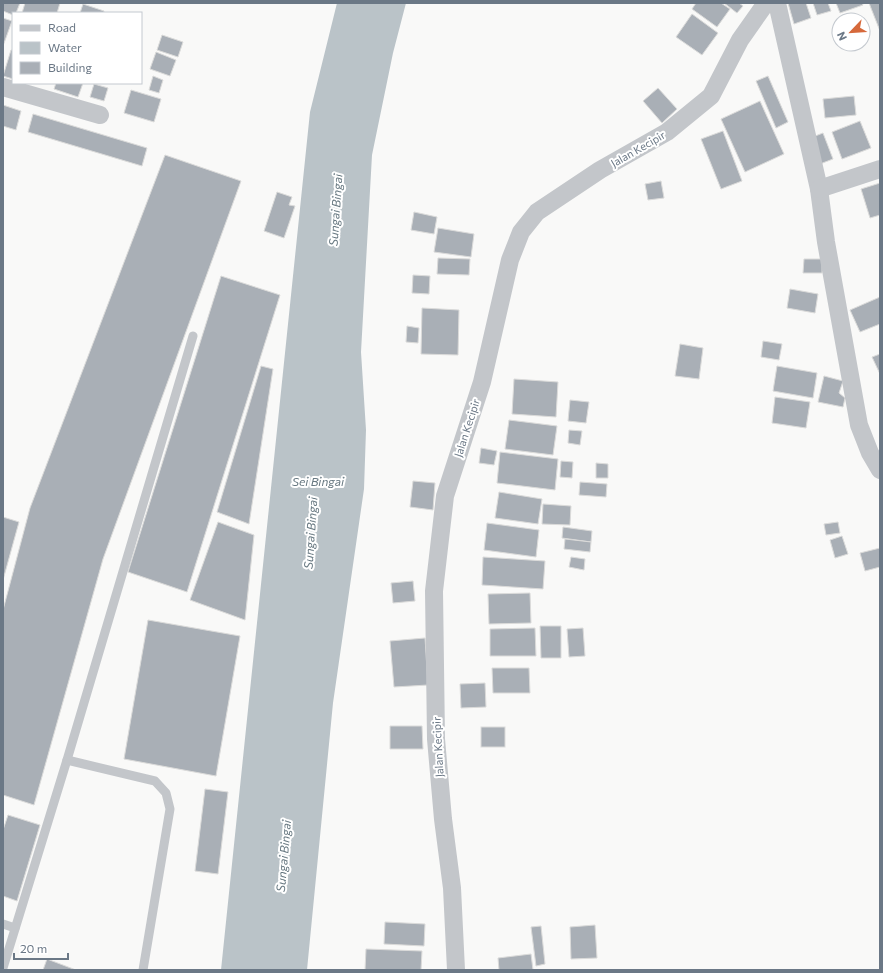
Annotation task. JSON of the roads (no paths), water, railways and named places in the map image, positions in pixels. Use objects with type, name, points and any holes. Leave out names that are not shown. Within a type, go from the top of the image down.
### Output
[{"type":"street","name":"Jalan Kecipir","points":[[456,970],[452,888],[443,819],[436,739],[434,591],[445,496],[482,382],[510,260],[521,232],[537,212],[600,170],[667,132],[711,96],[740,40],[766,3]]},
{"type":"street","points":[[777,3],[819,189],[826,242],[859,425],[870,453],[880,470]]},
{"type":"street","points":[[3,87],[100,115]]},
{"type":"street","points":[[819,189],[880,169]]},
{"type":"lane","points":[[3,968],[67,760],[193,336]]},
{"type":"lane","points":[[67,760],[155,781],[166,793],[169,801],[170,810],[143,970]]},
{"type":"lane","points":[[3,924],[15,928]]},
{"type":"water","name":"Sei Bingai","points":[[337,3],[406,3],[393,53],[372,155],[361,352],[366,430],[364,489],[333,703],[307,970],[221,970],[310,112]]},
{"type":"water label","name":"Sungai Bingai","points":[[336,210]]},
{"type":"water label","name":"Sungai Bingai","points":[[311,533]]},
{"type":"water label","name":"Sungai Bingai","points":[[284,856]]}]
